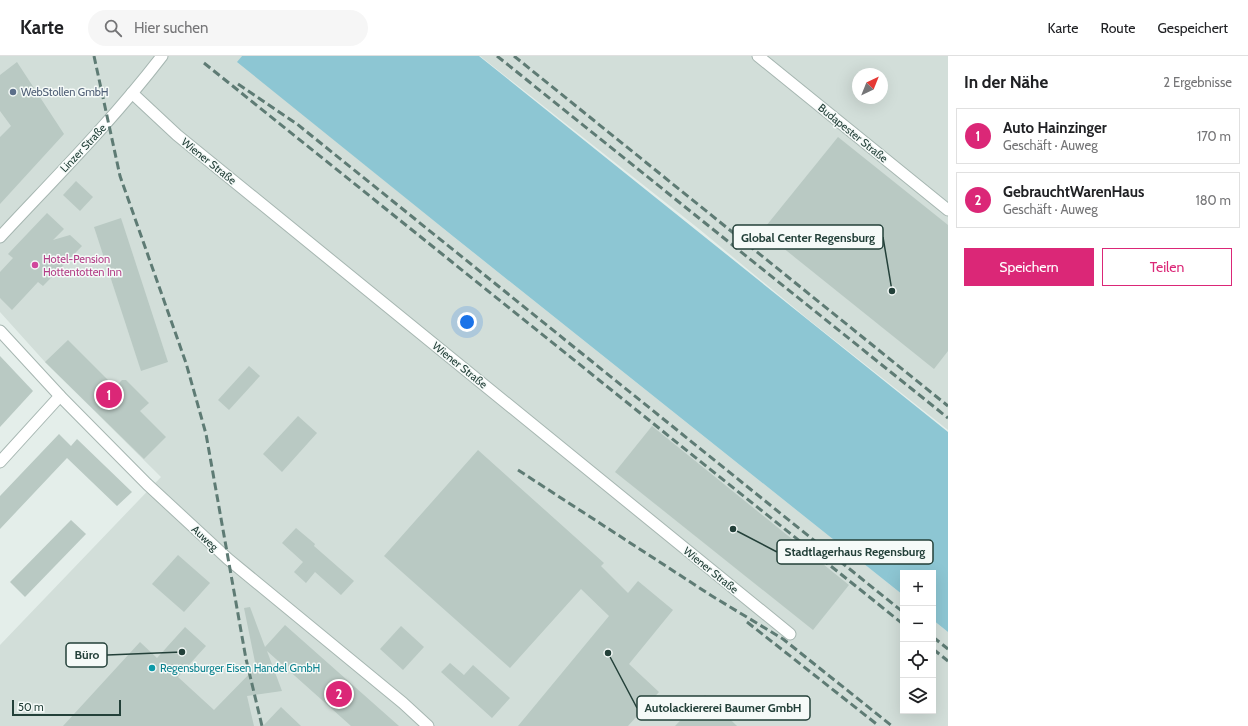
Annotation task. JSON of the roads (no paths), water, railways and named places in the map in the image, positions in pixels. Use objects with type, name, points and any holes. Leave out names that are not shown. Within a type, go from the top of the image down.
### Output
[{"type":"street","name":"Linzer Straße","points":[[0,237],[132,93],[162,56]]},
{"type":"street","name":"Budapester Straße","points":[[758,56],[948,210]]},
{"type":"street","name":"Wiener Straße","points":[[132,93],[177,135],[790,634]]},
{"type":"street","name":"Auweg","points":[[0,331],[60,396],[147,484],[228,560],[391,693],[428,726]]},
{"type":"street","points":[[0,462],[60,396]]},
{"type":"water","points":[[242,56],[479,56],[948,432],[948,632],[936,622],[936,570],[900,570],[900,593],[237,62]]},
{"type":"railway","points":[[94,56],[120,176],[186,363],[206,434],[246,659],[262,726]]},
{"type":"railway","points":[[497,56],[948,418]]},
{"type":"railway","points":[[514,56],[948,406]]},
{"type":"railway","points":[[204,63],[900,622]]},
{"type":"railway","points":[[238,84],[297,124],[900,610]]},
{"type":"railway","points":[[518,470],[712,596],[783,639],[892,726]]},
{"type":"railway","points":[[747,622],[879,726]]},
{"type":"railway","points":[[936,639],[948,649]]},
{"type":"railway","points":[[936,651],[948,661]]},
{"type":"place","name":"WebStollen GmbH","points":[[13,92]]},
{"type":"place","name":"Hotel-Pension Hottentotten Inn","points":[[35,265]]},
{"type":"place","name":"Global Center Regensburg","points":[[892,291]]},
{"type":"place","name":"Auto Hainzinger","points":[[109,395]]},
{"type":"place","name":"Stadtlagerhaus Regensburg","points":[[733,529]]},
{"type":"place","name":"Büro","points":[[182,652]]},
{"type":"place","name":"Autolackiererei Baumer GmbH","points":[[608,653]]},
{"type":"place","name":"Regensburger Eisen Handel GmbH","points":[[152,668]]},
{"type":"place","name":"GebrauchtWarenHaus","points":[[339,694]]}]
